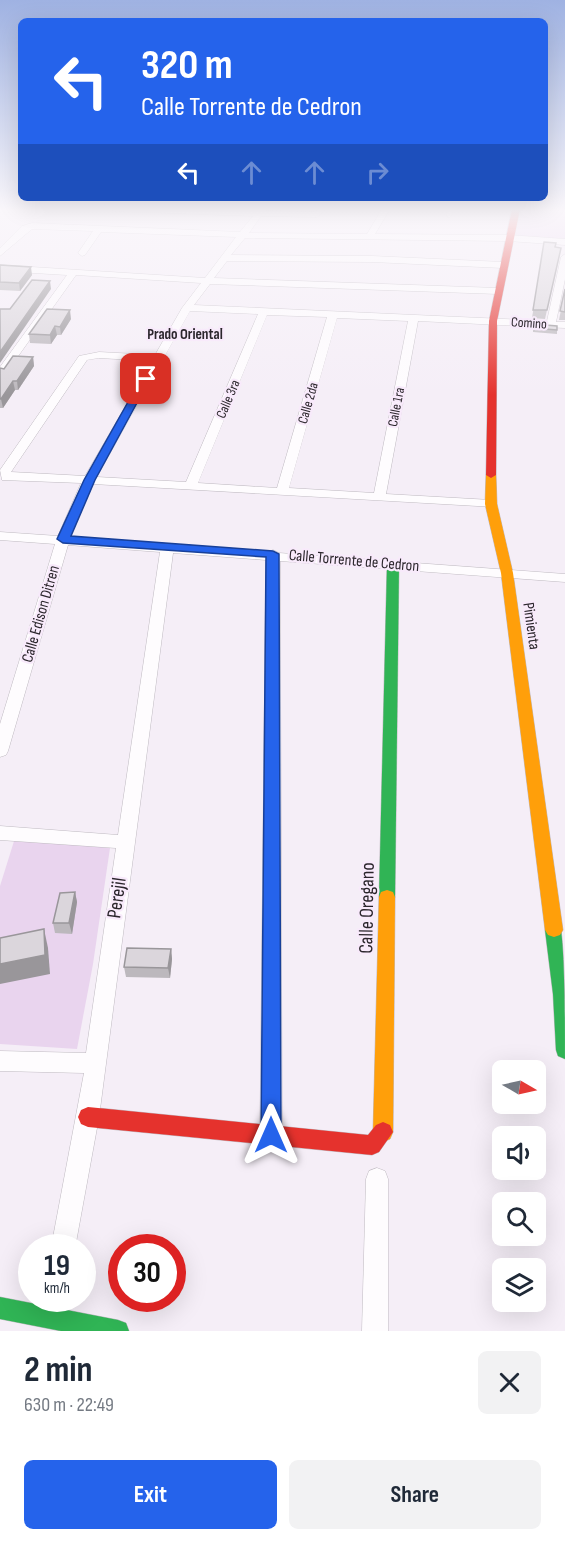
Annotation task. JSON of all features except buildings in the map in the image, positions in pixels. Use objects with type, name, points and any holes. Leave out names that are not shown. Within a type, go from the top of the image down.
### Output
[{"type":"street","points":[[58,271],[210,280],[498,291]]},
{"type":"street","name":"Calle Edison Ditren","points":[[0,751],[63,539],[89,480],[157,358],[188,308],[216,271]]},
{"type":"street","name":"Pimienta","points":[[502,271],[493,321],[491,504],[507,573],[561,994],[565,1050]]},
{"type":"street","points":[[551,324],[562,271]]},
{"type":"street","points":[[0,374],[74,272]]},
{"type":"street","name":"Comino","points":[[188,308],[565,325]]},
{"type":"street","name":"Calle 3ra","points":[[191,486],[264,311]]},
{"type":"street","name":"Calle 2da","points":[[282,492],[333,314]]},
{"type":"street","name":"Calle 1ra","points":[[379,498],[414,317]]},
{"type":"street","points":[[1,476],[83,358],[99,355],[157,358]]},
{"type":"street","points":[[1,476],[491,504]]},
{"type":"street","name":"Calle Torrente de Cedron","points":[[0,536],[273,554],[565,578]]},
{"type":"street","name":"Perejil","points":[[66,1234],[88,1117],[167,547]]},
{"type":"street","points":[[88,1117],[271,1135],[273,554]]},
{"type":"street","name":"Calle Oregano","points":[[271,1135],[372,1145],[379,1140],[383,1132],[393,565]]},
{"type":"street","points":[[0,833],[125,843]]},
{"type":"street","points":[[0,1061],[94,1062]]},
{"type":"street","points":[[375,1331],[377,1179]]},
{"type":"street","points":[[0,1308],[118,1331]]},
{"type":"shaded area","points":[[15,838],[110,848],[93,964],[77,1049],[0,1044],[0,886]]},
{"type":"traffic: fast","points":[[387,897],[393,565]]},
{"type":"traffic: fast","points":[[554,930],[562,994],[565,1050]]},
{"type":"traffic: fast","points":[[0,1308],[118,1331]]},
{"type":"traffic: slow","points":[[491,475],[491,504],[507,573],[554,930]]},
{"type":"traffic: slow","points":[[383,1132],[387,897]]},
{"type":"traffic: jam","points":[[491,475],[493,321],[503,271]]},
{"type":"traffic: jam","points":[[88,1117],[372,1145],[383,1132]]},
{"type":"district","name":"Prado Oriental","points":[[185,334]]},
{"type":"route","points":[[146,379],[89,480],[63,539],[273,554],[271,1135]]}]
